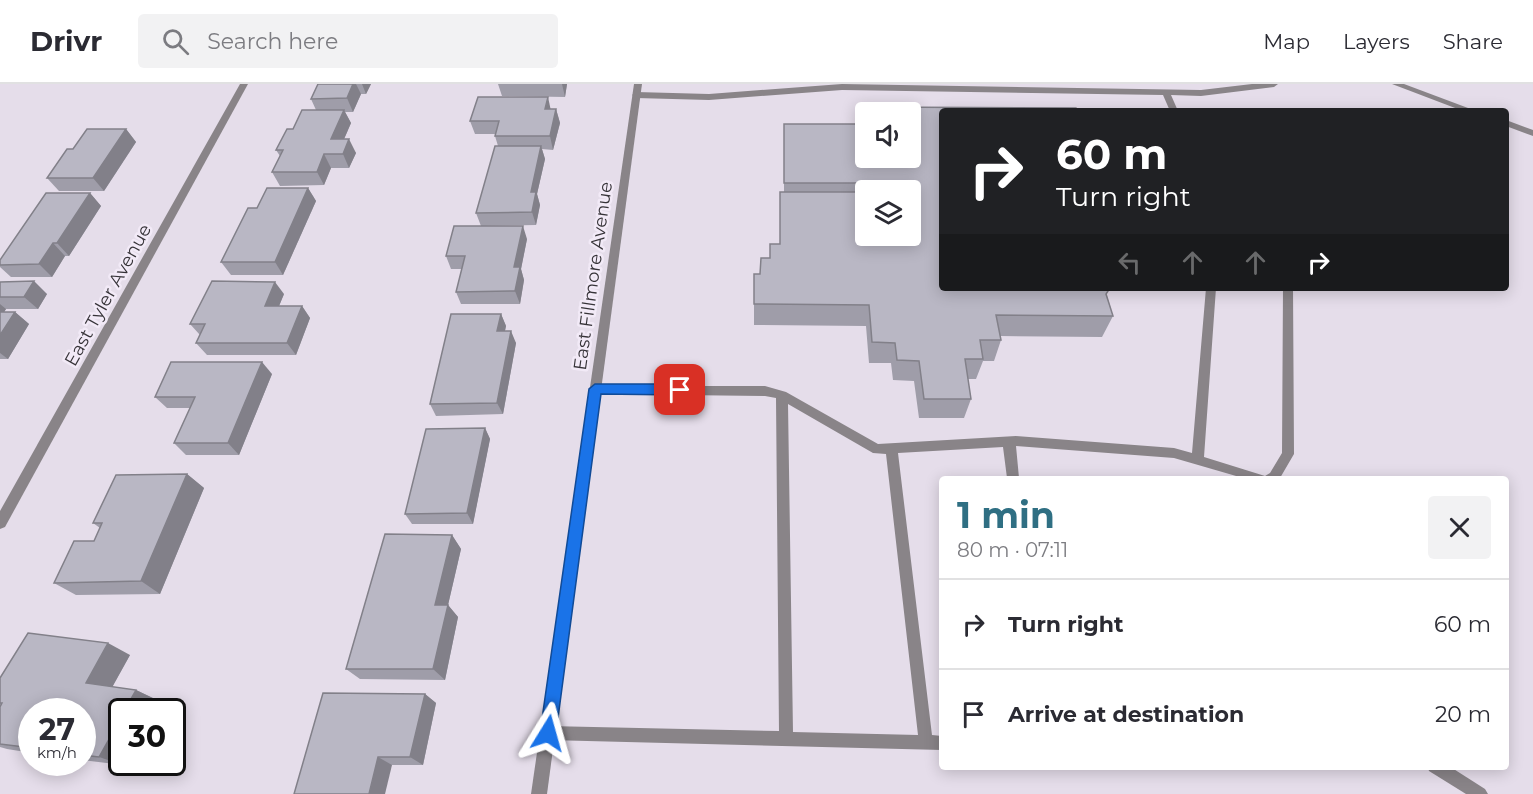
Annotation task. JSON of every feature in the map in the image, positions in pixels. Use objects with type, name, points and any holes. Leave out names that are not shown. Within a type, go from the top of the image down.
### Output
[{"type":"street","name":"East Tyler Avenue","points":[[0,523],[244,84]]},
{"type":"street","points":[[637,90],[709,97],[842,87],[1201,93],[1274,84]]},
{"type":"street","points":[[1396,84],[1464,108]]},
{"type":"street","name":"East Fillmore Avenue","points":[[539,794],[637,90]]},
{"type":"street","points":[[1166,93],[1173,108]]},
{"type":"street","points":[[1509,124],[1533,133]]},
{"type":"street","points":[[1198,460],[1211,291]]},
{"type":"street","points":[[1275,476],[1287,454],[1288,291]]},
{"type":"street","points":[[595,389],[765,391],[782,395],[877,448],[1008,442],[1174,453],[1253,476]]},
{"type":"street","points":[[782,395],[786,738]]},
{"type":"street","points":[[1008,442],[1013,476]]},
{"type":"street","points":[[891,448],[926,742]]},
{"type":"street","points":[[548,733],[939,743]]},
{"type":"street","points":[[1441,770],[1480,794]]},
{"type":"building","points":[[318,84],[353,84],[347,98],[311,99]]},
{"type":"building","points":[[478,97],[548,97],[545,109],[556,109],[550,136],[495,136],[499,121],[470,121]]},
{"type":"building","points":[[921,107],[1076,108],[939,108],[939,291],[1108,291],[1106,294],[1113,316],[996,315],[1001,340],[980,340],[983,359],[965,359],[971,399],[924,399],[919,361],[897,360],[895,343],[872,342],[869,305],[754,304],[754,274],[760,274],[761,258],[770,258],[770,244],[780,244],[780,192],[855,192],[855,246],[921,246],[921,180],[784,183],[784,124],[855,124],[855,168],[921,168]]},
{"type":"building","points":[[302,110],[344,110],[331,139],[349,139],[343,154],[324,154],[317,172],[272,172],[283,150],[276,150],[287,129],[293,129]]},
{"type":"building","points":[[87,129],[126,129],[93,178],[47,178],[67,149],[73,149]]},
{"type":"building","points":[[495,146],[541,146],[531,192],[536,192],[532,212],[476,213]]},
{"type":"building","points":[[267,188],[308,188],[275,262],[221,262],[248,208],[257,208]]},
{"type":"building","points":[[46,193],[90,193],[57,243],[53,243],[39,264],[0,265],[0,260]]},
{"type":"building","points":[[454,226],[523,226],[514,267],[520,267],[515,291],[456,292],[465,256],[446,256]]},
{"type":"building","points":[[34,281],[24,297],[0,297],[0,282]]},
{"type":"building","points":[[212,281],[275,282],[265,306],[302,306],[287,343],[196,343],[205,324],[190,324]]},
{"type":"building","points":[[0,312],[15,312],[0,335]]},
{"type":"building","points":[[451,314],[501,314],[497,331],[511,331],[497,403],[430,404]]},
{"type":"building","points":[[171,362],[262,362],[228,443],[174,443],[195,397],[155,397]]},
{"type":"building","points":[[485,428],[467,513],[405,514],[426,429]]},
{"type":"building","points":[[187,474],[141,581],[54,583],[74,541],[94,541],[102,523],[93,523],[116,475]]},
{"type":"building","points":[[385,534],[452,535],[435,605],[448,605],[433,669],[346,669]]},
{"type":"building","points":[[28,633],[108,643],[86,683],[136,690],[131,698],[108,698],[108,741],[99,757],[96,757],[96,698],[18,698],[18,746],[0,744],[0,707],[2,703],[0,703],[0,678]]},
{"type":"building","points":[[323,693],[425,694],[410,757],[378,757],[369,794],[294,794]]},
{"type":"route","points":[[548,733],[595,389],[680,390]]}]
